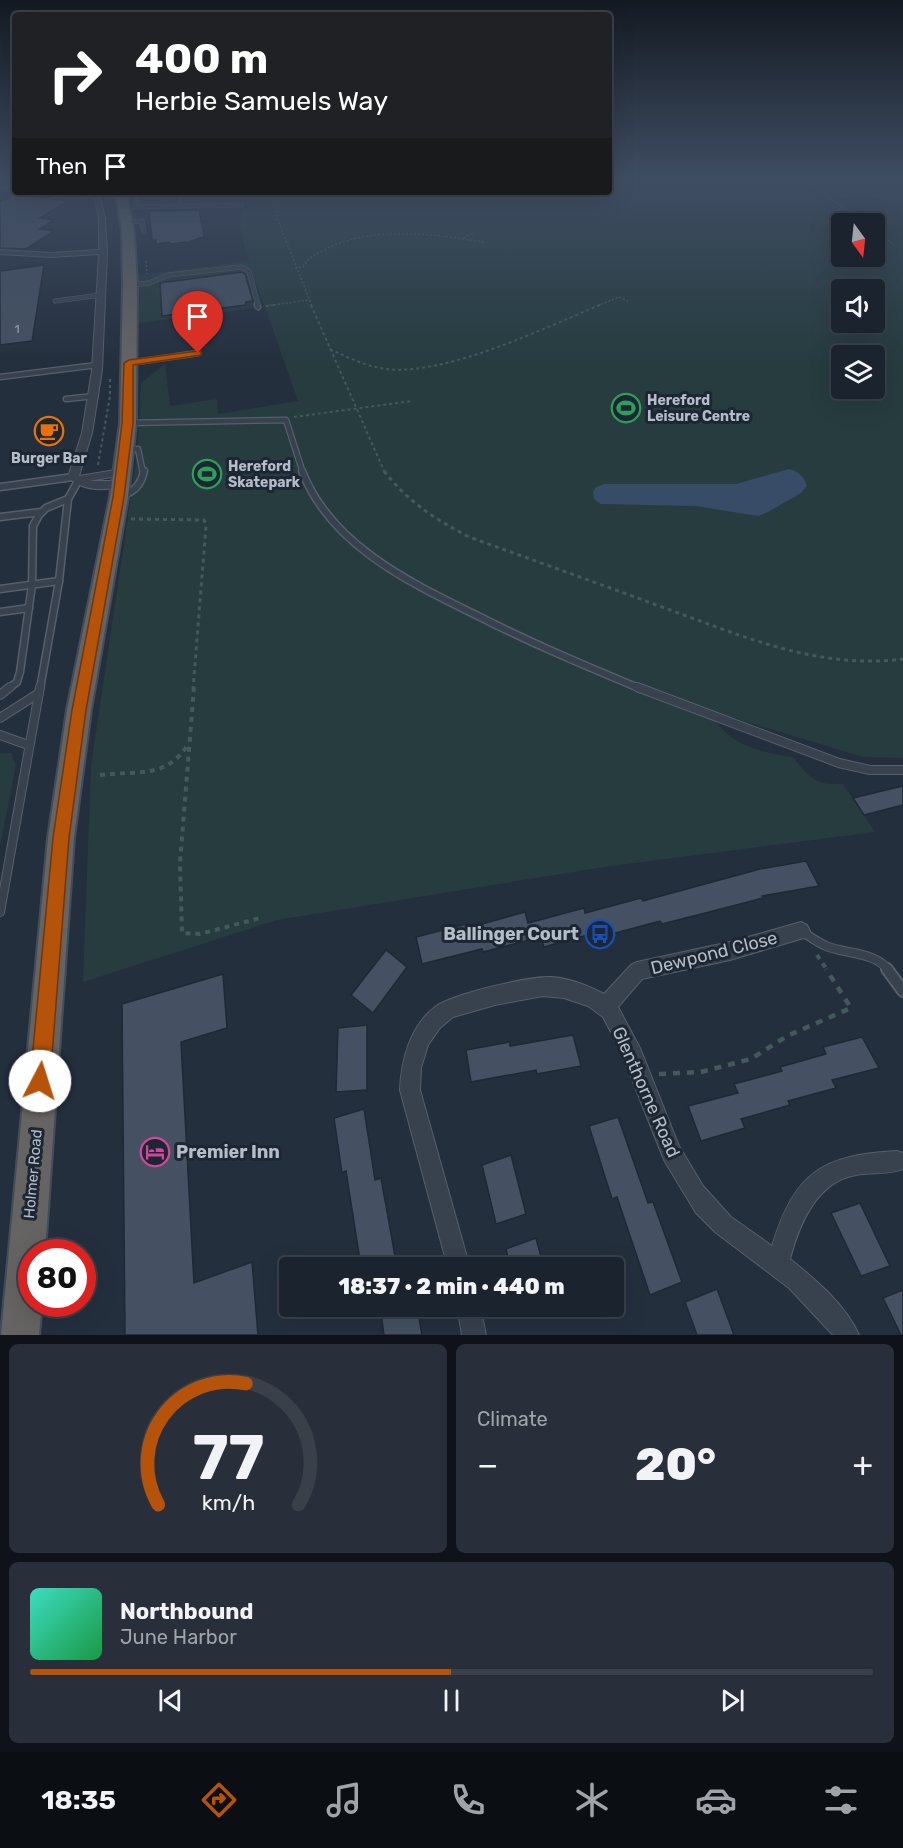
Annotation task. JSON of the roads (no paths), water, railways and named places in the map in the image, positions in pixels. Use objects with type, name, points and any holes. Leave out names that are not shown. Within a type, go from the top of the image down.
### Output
[{"type":"highway","name":"Holmer Road","points":[[20,1335],[61,838],[79,710],[120,484],[128,423],[130,285],[126,240]]},
{"type":"street","points":[[103,240],[94,396],[75,479],[91,486],[120,484]]},
{"type":"street","points":[[0,252],[51,255],[103,252]]},
{"type":"street","name":"Dewpond Close","points":[[606,1006],[637,971],[730,951],[801,932]]},
{"type":"street","points":[[456,1257],[410,1090],[410,1066],[417,1045],[443,1011],[462,1004],[538,988],[549,986],[578,992],[606,1006]]},
{"type":"street","name":"Glenthorne Road","points":[[606,1006],[642,1074],[669,1148],[697,1197],[729,1232],[778,1263],[826,1306],[847,1335]]},
{"type":"street","points":[[778,1263],[790,1219],[812,1187],[843,1167],[897,1161]]},
{"type":"street","points":[[470,1317],[474,1335]]},
{"type":"lane","points":[[130,285],[149,283],[168,275],[242,267],[249,271],[258,307]]},
{"type":"lane","points":[[55,301],[101,296]]},
{"type":"lane","points":[[129,363],[198,353]]},
{"type":"lane","points":[[0,377],[97,365]]},
{"type":"lane","points":[[66,399],[94,396]]},
{"type":"lane","points":[[128,423],[286,420],[302,471],[312,494],[336,525],[361,549],[413,583],[495,626],[593,670],[840,764],[870,770],[903,770]]},
{"type":"lane","points":[[138,449],[144,460],[142,484],[132,494],[120,484],[138,449]]},
{"type":"lane","points":[[0,487],[75,479],[68,499],[59,581],[0,912]]},
{"type":"lane","points":[[0,517],[40,512],[55,502],[68,499]]},
{"type":"lane","points":[[0,695],[16,682],[32,585],[33,526],[40,512]]},
{"type":"lane","points":[[0,590],[59,581]]},
{"type":"lane","points":[[0,612],[29,608]]},
{"type":"lane","points":[[0,718],[39,693]]},
{"type":"lane","points":[[0,735],[28,745]]},
{"type":"lane","points":[[801,932],[826,946],[861,955],[885,965],[903,991]]},
{"type":"water","points":[[789,469],[801,475],[807,486],[801,493],[758,516],[696,506],[601,504],[594,499],[593,492],[596,487],[605,484],[736,484]]},
{"type":"place","name":"Hereford Leisure Centre","points":[[626,408]]},
{"type":"place","name":"Burger Bar","points":[[49,431]]},
{"type":"place","name":"Hereford Skatepark","points":[[207,474]]},
{"type":"place","name":"Ballinger Court","points":[[600,934]]},
{"type":"place","name":"Premier Inn","points":[[155,1152]]}]
